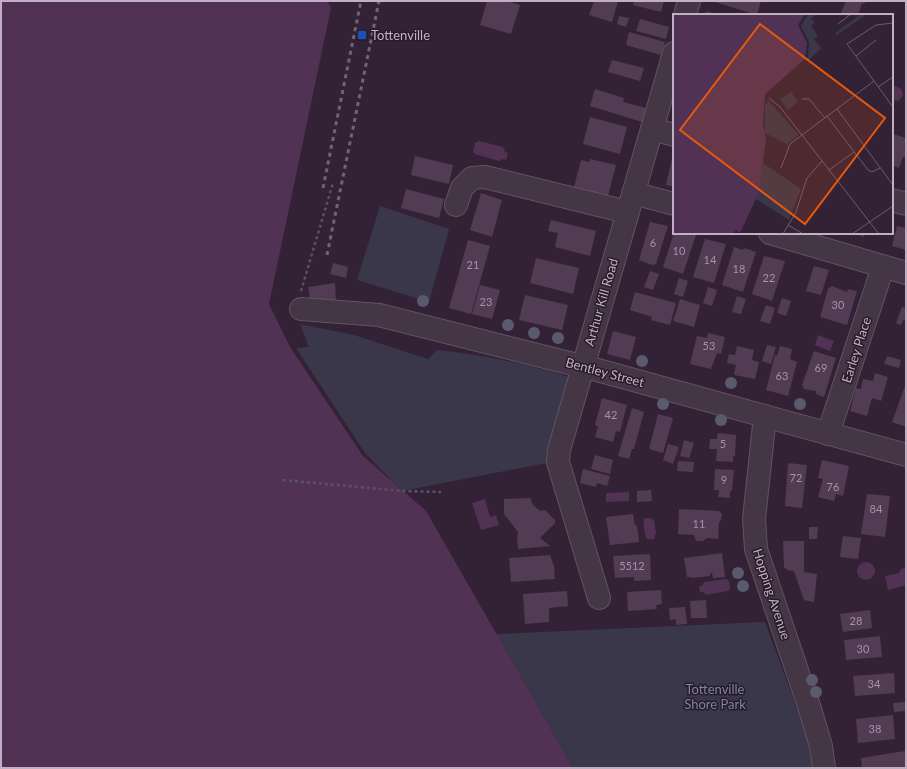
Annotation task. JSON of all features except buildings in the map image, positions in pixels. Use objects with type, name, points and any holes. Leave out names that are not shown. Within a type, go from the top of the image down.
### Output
[{"type":"street","points":[[685,14],[689,1]]},
{"type":"street","name":"Arthur Kill Road","points":[[599,598],[558,462],[559,450],[582,366],[673,56]]},
{"type":"street","points":[[652,129],[673,135]]},
{"type":"street","points":[[456,205],[462,188],[472,178],[485,177],[630,202],[673,204]]},
{"type":"street","points":[[893,200],[906,204]]},
{"type":"street","points":[[773,234],[906,273]]},
{"type":"street","name":"Earley Place","points":[[828,434],[883,267]]},
{"type":"street","name":"Bentley Street","points":[[301,309],[379,315],[582,366],[906,455]]},
{"type":"street","name":"Hopping Avenue","points":[[765,416],[754,519],[756,549],[811,713],[821,746],[824,768]]},
{"type":"path","points":[[301,309],[299,298],[333,182]]},
{"type":"path","points":[[283,480],[402,491],[442,492]]},
{"type":"green space","points":[[380,206],[449,229],[429,302],[357,280]]},
{"type":"green space","points":[[300,324],[354,335],[428,359],[437,350],[454,352],[520,364],[569,377],[546,463],[402,491],[365,453],[296,348],[309,347]]},
{"type":"green space","name":"Tottenville Shore Park","points":[[765,622],[807,733],[812,768],[573,768],[496,634]]},
{"type":"shaded area","points":[[1,1],[327,1],[331,8],[269,304],[290,347],[363,456],[426,511],[573,768],[1,768]]},
{"type":"shaded area","points":[[893,85],[900,88],[902,91],[903,95],[899,101],[893,100]]},
{"type":"shaded area","points":[[479,141],[503,147],[505,152],[508,153],[506,160],[503,159],[499,161],[475,154],[473,152],[475,143]]},
{"type":"shaded area","points":[[818,335],[834,341],[830,351],[815,345]]},
{"type":"shaded area","points":[[629,492],[629,501],[606,502],[606,493]]},
{"type":"shaded area","points":[[485,499],[490,517],[496,515],[499,525],[481,530],[472,503]]},
{"type":"shaded area","points":[[644,519],[654,520],[656,533],[654,539],[647,539],[644,532]]},
{"type":"shaded area","points":[[862,562],[870,562],[875,567],[873,578],[870,580],[862,580],[857,575],[857,567]]},
{"type":"shaded area","points":[[906,567],[906,585],[888,590],[885,576],[899,573],[901,569]]},
{"type":"shaded area","points":[[726,579],[729,581],[730,589],[728,591],[706,595],[703,592],[700,592],[699,586],[702,586],[704,582]]},
{"type":"railway","points":[[323,188],[361,1]]},
{"type":"railway","points":[[327,255],[379,1]]},
{"type":"place","name":"Tottenville","points":[[362,35]]}]
